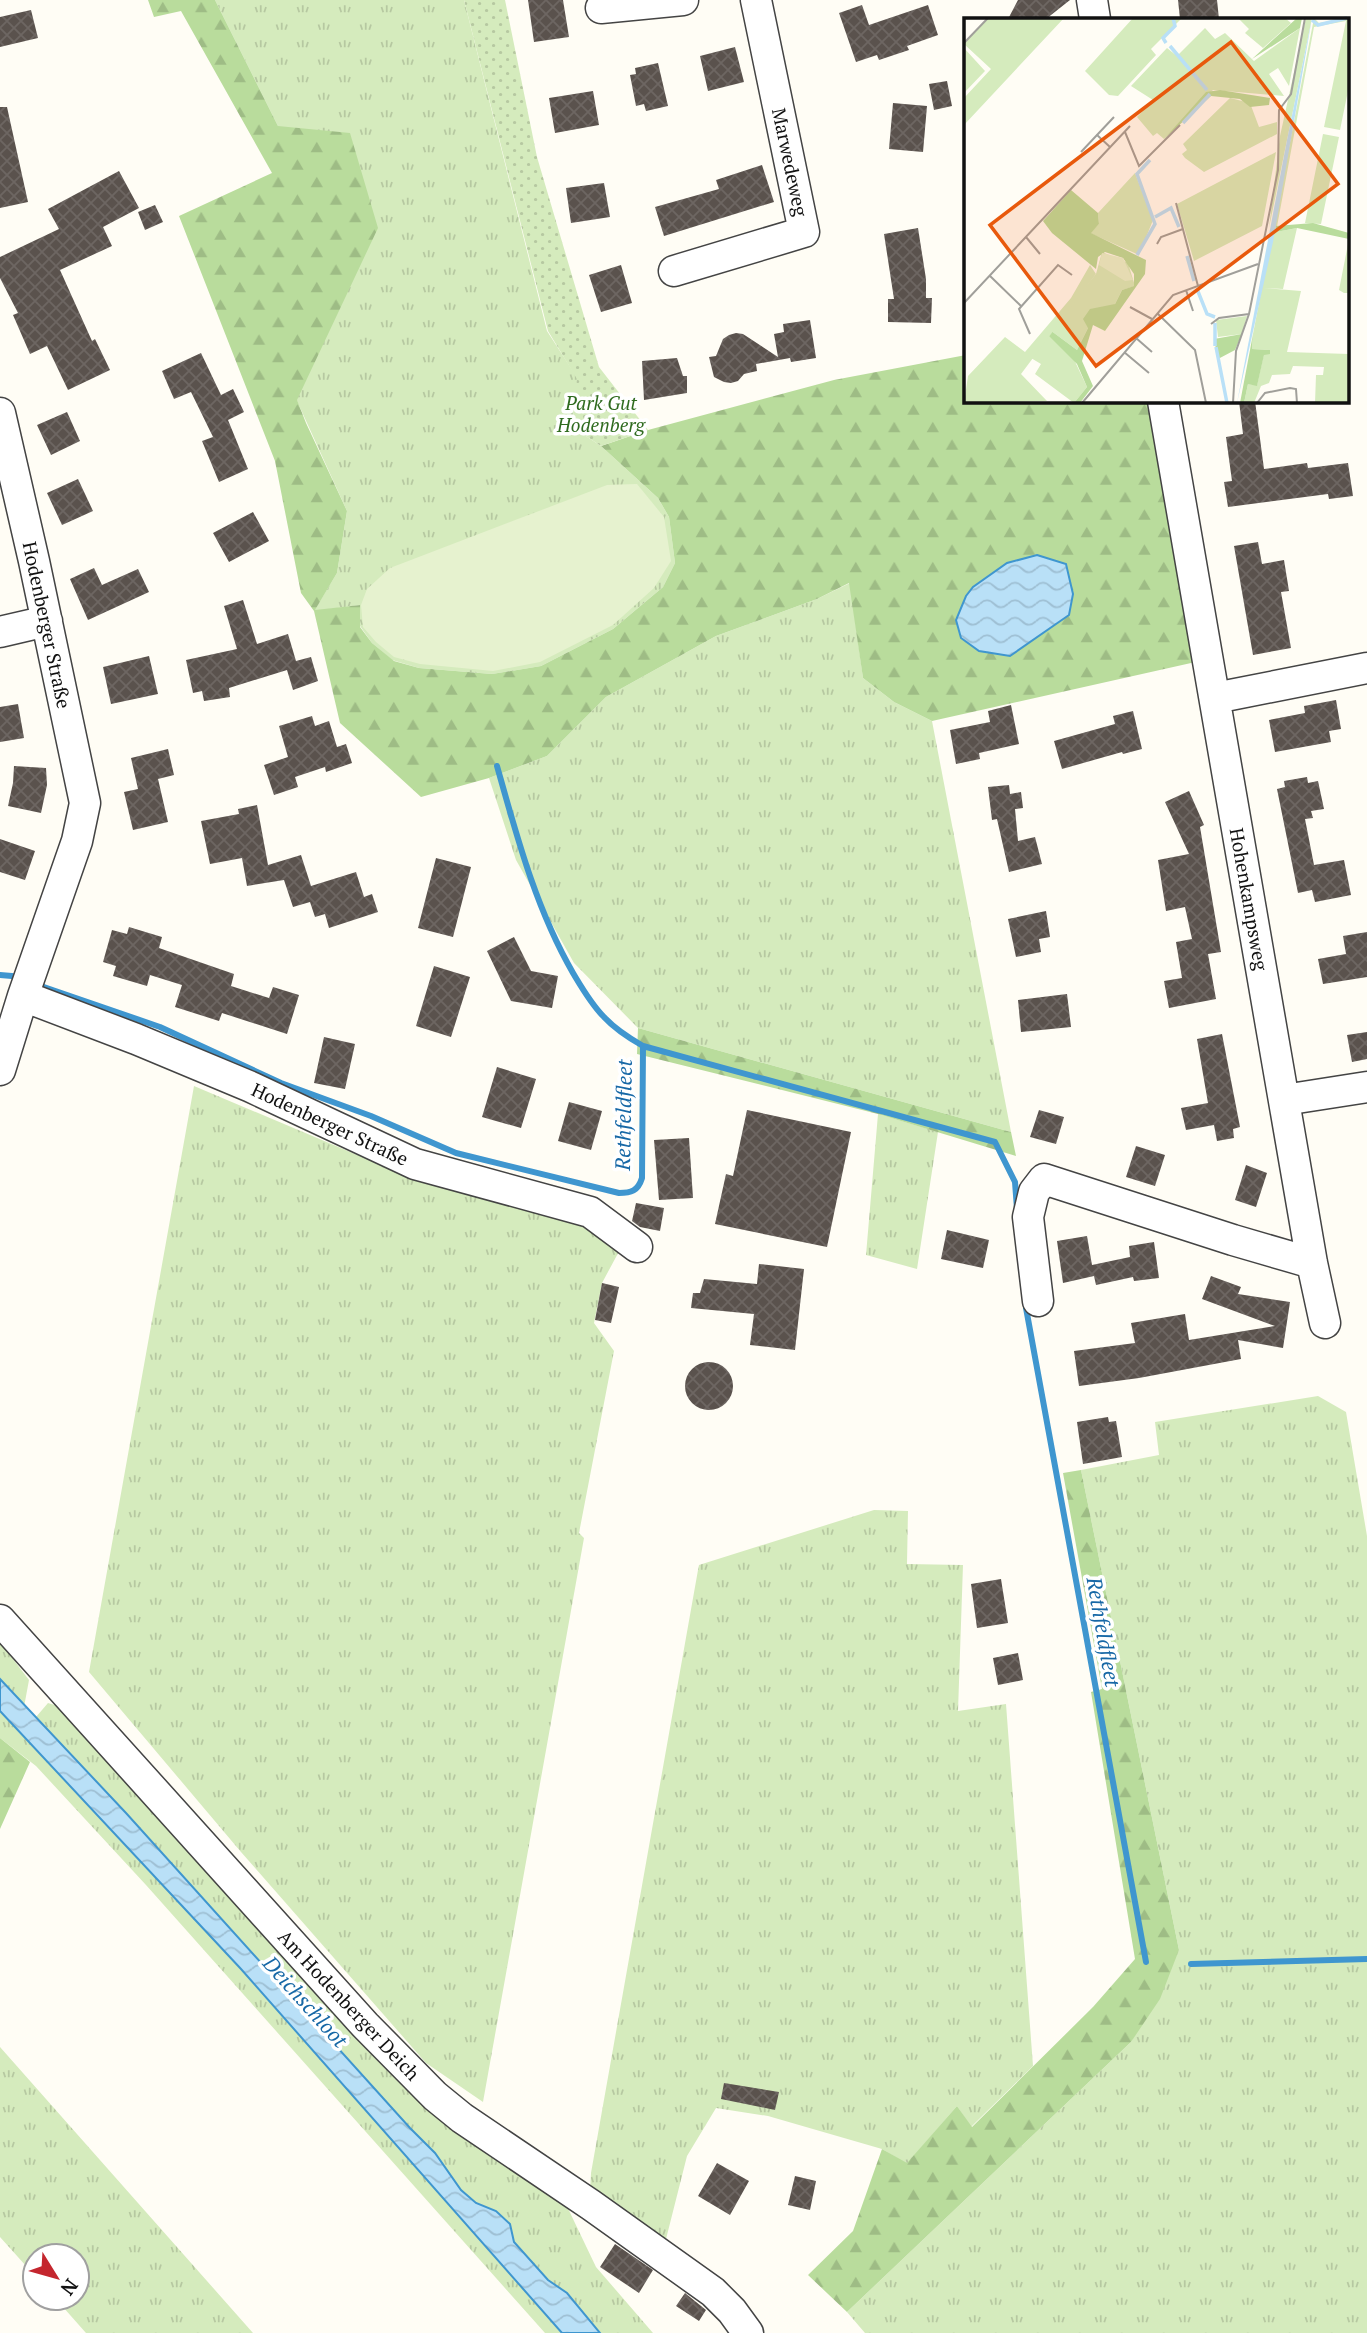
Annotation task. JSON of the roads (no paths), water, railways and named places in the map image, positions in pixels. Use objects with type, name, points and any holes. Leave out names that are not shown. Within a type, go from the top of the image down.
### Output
[{"type":"street","points":[[601,8],[682,0]]},
{"type":"street","name":"Marwedeweg","points":[[674,271],[804,232],[755,0]]},
{"type":"street","points":[[1092,0],[1095,18]]},
{"type":"street","name":"Hohenkampsweg","points":[[1163,402],[1312,1263],[1325,1323]]},
{"type":"street","name":"Hodenberger Straße","points":[[0,413],[85,803],[77,841],[0,1069]]},
{"type":"street","points":[[0,632],[47,621]]},
{"type":"street","points":[[1215,698],[1367,668]]},
{"type":"street","name":"Hodenberger Straße","points":[[23,996],[251,1087],[415,1164],[590,1212],[637,1247]]},
{"type":"street","points":[[1284,1100],[1367,1087]]},
{"type":"street","points":[[1038,1301],[1028,1217],[1034,1192],[1044,1179],[1312,1263]]},
{"type":"street","name":"Am Hodenberger Deich","points":[[0,1619],[365,2025],[435,2096],[462,2118],[583,2199],[713,2292],[732,2311],[748,2333]]},
{"type":"water","points":[[1037,555],[1066,564],[1073,594],[1069,615],[1010,656],[979,651],[961,638],[956,620],[966,596],[973,587],[1007,563]]},
{"type":"water","points":[[0,1679],[126,1813],[435,2153],[461,2190],[476,2203],[496,2211],[510,2224],[514,2242],[548,2280],[567,2293],[600,2333],[562,2333],[241,1969],[0,1711]]},
{"type":"waterway","name":"Rethfeldfleet","points":[[497,766],[529,872],[548,924],[583,990],[613,1025],[643,1046],[995,1142],[1015,1182],[1017,1209]]},
{"type":"waterway","name":"Rethfeldfleet","points":[[0,975],[12,976]]},
{"type":"waterway","name":"Rethfeldfleet","points":[[38,985],[160,1027],[281,1083],[371,1116],[456,1153],[619,1193],[634,1190],[642,1178],[643,1046]]},
{"type":"waterway","name":"Rethfeldfleet","points":[[1026,1308],[1146,1962]]},
{"type":"waterway","name":"Rethfeldfleet","points":[[1191,1964],[1367,1959]]},
{"type":"park label","name":"Park Gut Hodenberg","points":[[601,414]]},
{"type":"water label","name":"Deichschloot","points":[[305,2002]]}]
